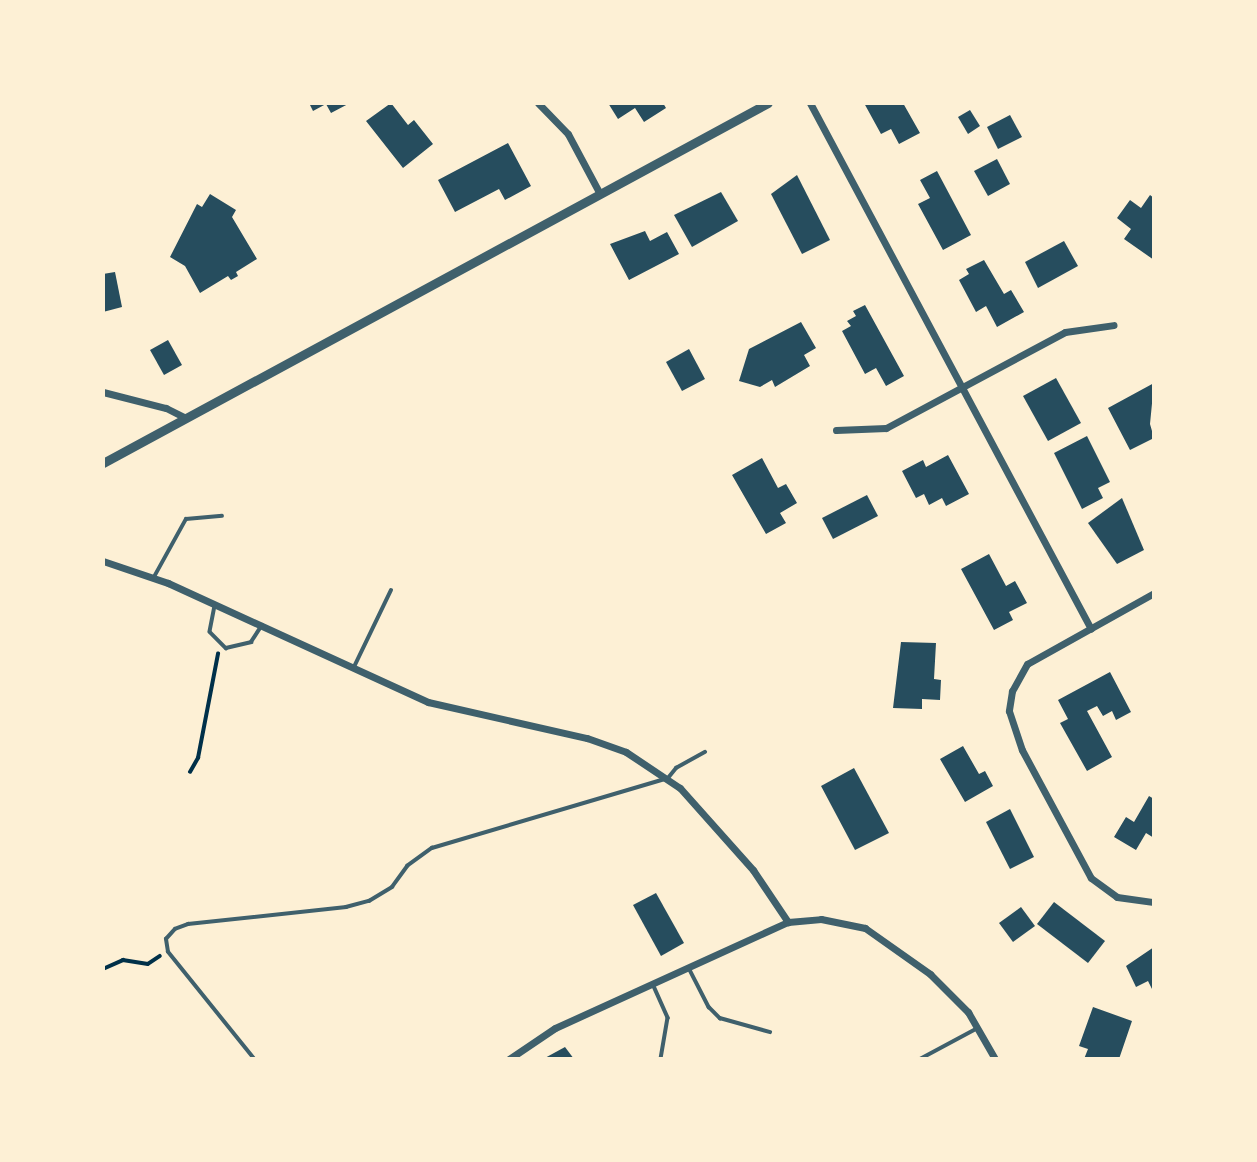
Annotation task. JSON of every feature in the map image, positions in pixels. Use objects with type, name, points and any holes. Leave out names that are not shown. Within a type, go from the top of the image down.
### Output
[{"type":"street","points":[[538,103],[563,127],[600,194]]},
{"type":"street","points":[[103,463],[768,103]]},
{"type":"street","points":[[810,103],[1091,629]]},
{"type":"street","points":[[836,430],[886,428],[1065,332],[1114,325]]},
{"type":"street","points":[[103,392],[166,408],[186,418]]},
{"type":"street","points":[[103,561],[154,577],[428,702],[609,744],[668,778],[754,870],[788,922]]},
{"type":"street","points":[[1154,593],[1027,664],[1012,691],[1009,711],[1022,750],[1091,878],[1105,890],[1130,902],[1154,902]]},
{"type":"street","points":[[509,1059],[555,1028],[788,922],[821,919],[865,928],[956,996],[995,1059]]},
{"type":"lane","points":[[154,577],[186,519],[222,516]]},
{"type":"lane","points":[[354,667],[391,590]]},
{"type":"lane","points":[[216,604],[209,617],[210,632],[222,646],[243,646],[262,625]]},
{"type":"lane","points":[[254,1059],[168,952],[166,940],[188,923],[346,907],[369,901],[392,887],[407,866],[432,848],[668,778],[676,768],[705,752]]},
{"type":"lane","points":[[690,968],[709,1007],[720,1018],[770,1032]]},
{"type":"lane","points":[[653,984],[668,1018],[661,1059]]},
{"type":"lane","points":[[920,1059],[978,1028]]},
{"type":"path","points":[[190,772],[198,758],[222,646]]},
{"type":"path","points":[[103,969],[122,960],[148,964],[168,952]]},
{"type":"building","points":[[309,103],[350,103],[331,113],[326,104],[313,111]]},
{"type":"building","points":[[391,103],[408,125],[414,120],[433,144],[403,168],[366,121]]},
{"type":"building","points":[[608,103],[663,103],[666,108],[644,122],[635,108],[618,119]]},
{"type":"building","points":[[864,103],[903,103],[920,133],[899,144],[891,129],[881,134]]},
{"type":"building","points":[[970,110],[980,126],[968,134],[958,117]]},
{"type":"building","points":[[1010,115],[1022,137],[998,149],[987,127]]},
{"type":"building","points":[[508,143],[531,186],[505,200],[499,189],[455,212],[438,180]]},
{"type":"building","points":[[997,159],[1010,184],[988,196],[974,171]]},
{"type":"building","points":[[937,171],[971,235],[943,250],[918,204],[930,198],[920,180]]},
{"type":"building","points":[[797,175],[830,240],[802,254],[771,194]]},
{"type":"building","points":[[721,192],[738,221],[692,247],[674,215]]},
{"type":"building","points":[[210,194],[236,210],[232,217],[257,259],[236,272],[238,276],[231,280],[228,276],[200,293],[185,266],[170,257],[197,204],[202,207]]},
{"type":"building","points":[[1150,195],[1154,198],[1154,260],[1124,239],[1131,229],[1117,218],[1130,200],[1141,208]]},
{"type":"building","points":[[645,231],[650,241],[667,232],[679,254],[629,280],[610,244]]},
{"type":"building","points":[[1064,241],[1078,266],[1038,288],[1025,262]]},
{"type":"building","points":[[984,260],[1004,294],[1011,290],[1024,312],[997,327],[986,306],[976,312],[959,280],[969,274],[966,269]]},
{"type":"building","points":[[115,272],[122,307],[103,312],[103,274]]},
{"type":"building","points":[[865,305],[904,376],[886,386],[876,368],[865,374],[842,331],[851,326],[847,321],[856,316],[853,311]]},
{"type":"building","points":[[801,322],[816,348],[804,355],[810,366],[775,387],[772,380],[760,387],[739,381],[749,349]]},
{"type":"building","points":[[168,340],[182,365],[164,375],[150,350]]},
{"type":"building","points":[[689,349],[705,379],[682,391],[666,362]]},
{"type":"building","points":[[1056,378],[1081,423],[1048,441],[1023,396]]},
{"type":"building","points":[[1154,383],[1150,424],[1154,438],[1130,450],[1108,408]]},
{"type":"building","points":[[1087,436],[1110,482],[1098,488],[1103,498],[1082,509],[1054,453]]},
{"type":"building","points":[[948,455],[969,494],[946,506],[942,498],[929,505],[924,494],[916,498],[902,471],[923,460],[926,467]]},
{"type":"building","points":[[762,458],[778,488],[786,484],[797,503],[780,513],[786,523],[766,534],[732,475]]},
{"type":"building","points":[[867,495],[878,516],[833,539],[822,518]]},
{"type":"building","points":[[1122,498],[1144,550],[1117,564],[1088,523]]},
{"type":"building","points":[[989,554],[1006,586],[1015,581],[1027,603],[1009,612],[1013,620],[994,630],[961,569]]},
{"type":"building","points":[[901,642],[936,643],[934,679],[941,680],[940,700],[922,699],[922,709],[893,708]]},
{"type":"building","points":[[1110,672],[1131,712],[1116,720],[1112,711],[1103,716],[1097,706],[1087,711],[1112,757],[1087,771],[1060,723],[1068,719],[1058,700]]},
{"type":"building","points":[[963,746],[979,774],[985,771],[993,786],[965,802],[940,759]]},
{"type":"building","points":[[854,768],[889,833],[855,850],[821,786]]},
{"type":"building","points":[[1149,796],[1154,799],[1154,838],[1146,833],[1136,850],[1114,837],[1126,817],[1134,822]]},
{"type":"building","points":[[1010,809],[1034,857],[1010,869],[986,822]]},
{"type":"building","points":[[656,893],[684,943],[661,956],[633,905]]},
{"type":"building","points":[[1054,902],[1105,941],[1088,963],[1037,924]]},
{"type":"building","points":[[1021,907],[1035,926],[1013,942],[999,923]]},
{"type":"building","points":[[1154,947],[1154,993],[1148,981],[1136,987],[1126,966]]},
{"type":"building","points":[[1093,1007],[1132,1021],[1119,1059],[1084,1059],[1088,1049],[1079,1046]]},
{"type":"building","points":[[565,1047],[574,1059],[543,1059]]}]
